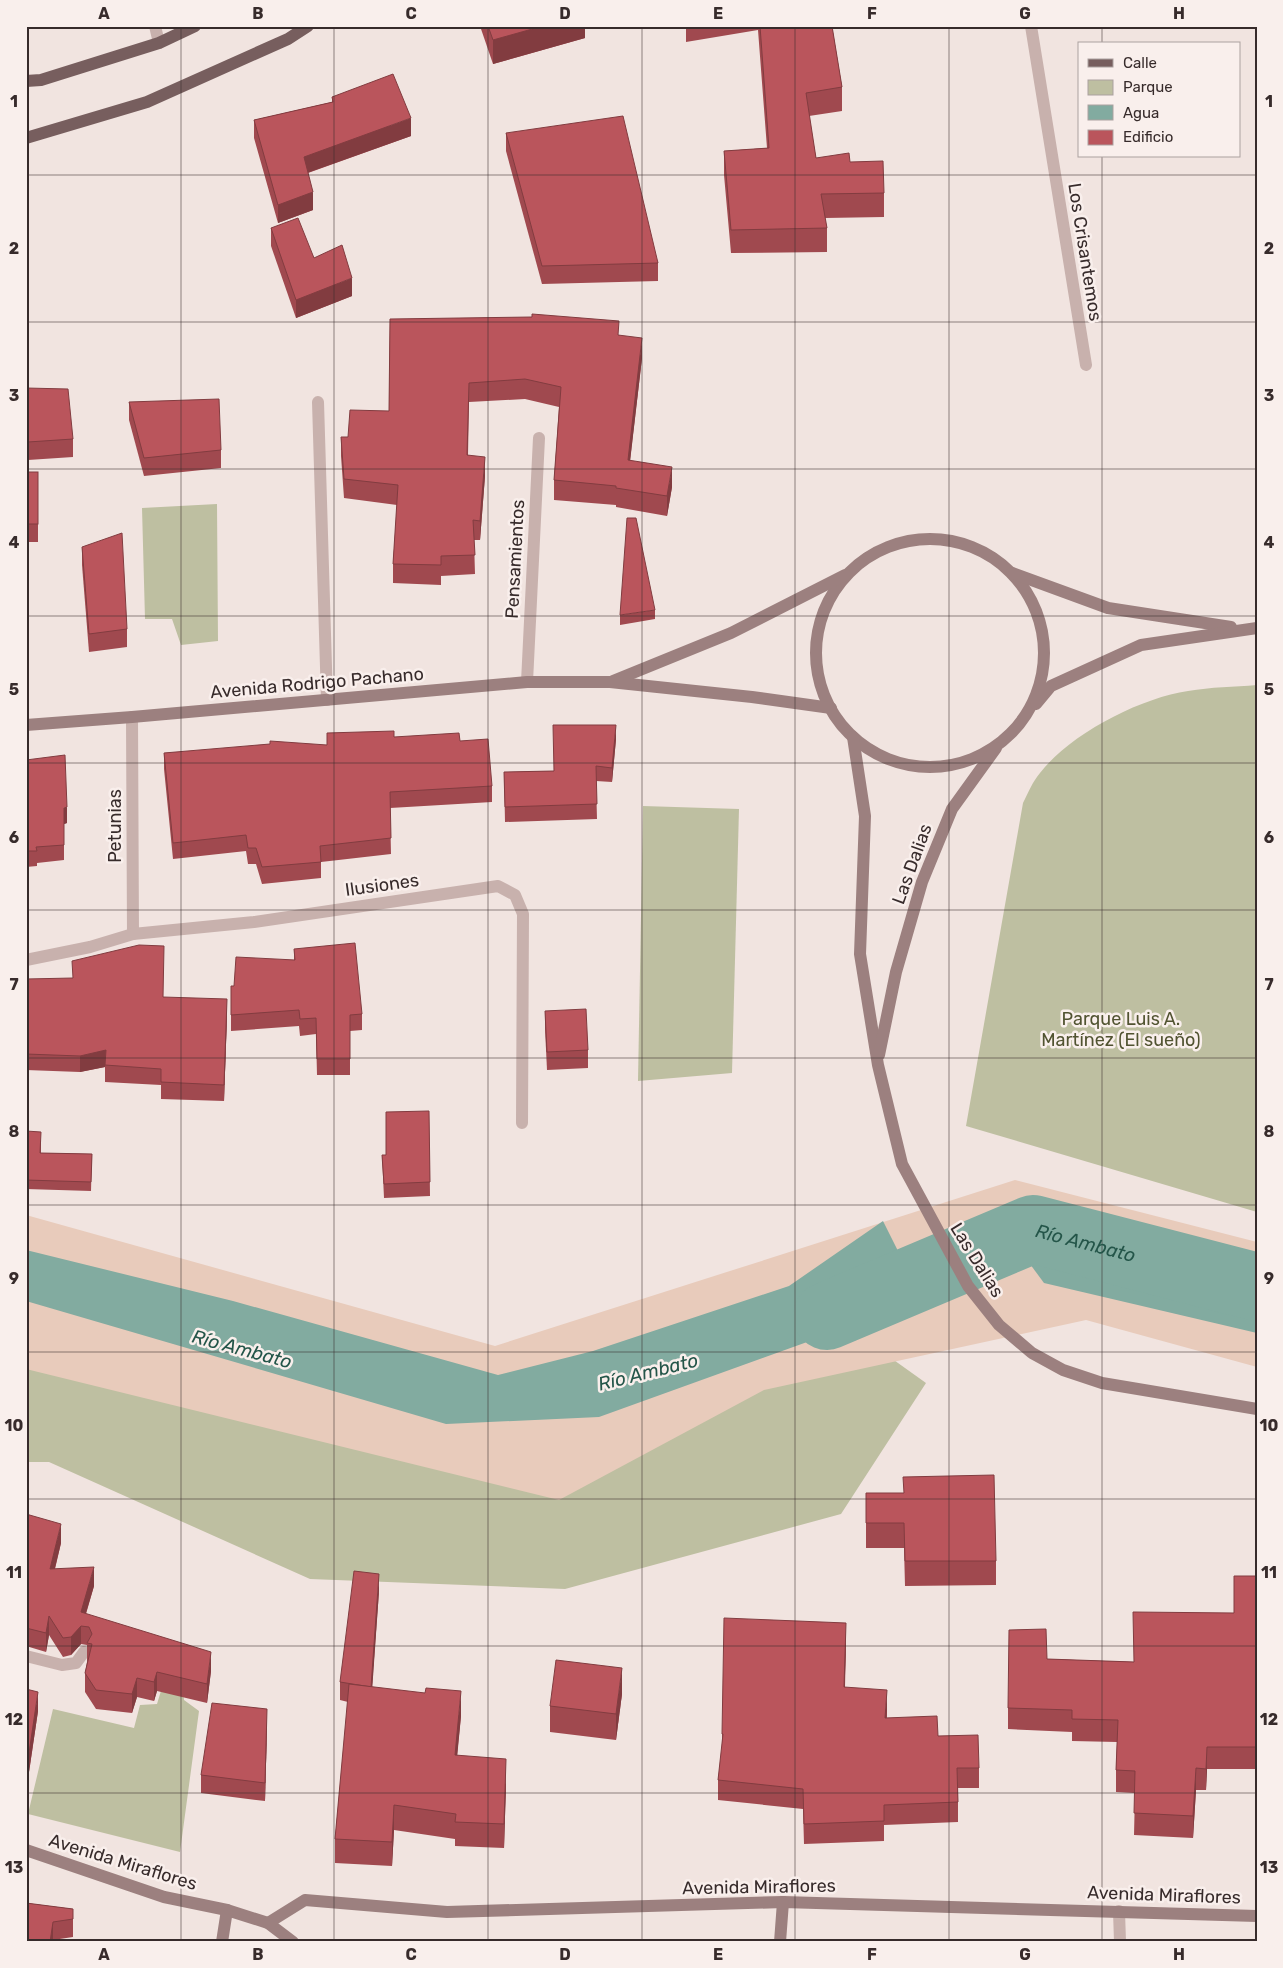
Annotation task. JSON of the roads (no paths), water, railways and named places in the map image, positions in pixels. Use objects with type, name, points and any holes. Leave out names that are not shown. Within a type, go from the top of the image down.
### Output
[{"type":"main road","points":[[26,81],[42,80],[159,43],[195,26]]},
{"type":"main road","points":[[26,138],[147,102],[288,39],[308,26]]},
{"type":"main road","points":[[1243,628],[1141,645],[1051,686],[1014,732],[996,747],[961,763],[923,767],[885,758],[853,737],[830,708],[818,675],[816,638],[826,604],[846,574],[875,552],[910,540],[947,540],[982,551],[1012,573],[1108,608],[1243,628],[1257,628]]},
{"type":"main road","points":[[1012,573],[1033,604],[1044,640],[1042,678],[1028,713]]},
{"type":"main road","name":"Avenida Rodrigo Pachano","points":[[610,682],[731,633],[846,574]]},
{"type":"main road","name":"Avenida Rodrigo Pachano","points":[[26,725],[527,682],[610,682],[752,697],[830,708]]},
{"type":"main road","name":"Las Dalias","points":[[853,737],[865,816],[860,954],[878,1065],[902,1164],[968,1286],[999,1325],[1032,1352],[1063,1370],[1102,1383],[1257,1409]]},
{"type":"main road","name":"Las Dalias","points":[[878,1065],[896,972],[922,882],[952,809],[996,747]]},
{"type":"main road","name":"Avenida Miraflores","points":[[26,1850],[164,1897],[227,1910],[268,1922],[293,1942]]},
{"type":"main road","name":"Avenida Miraflores","points":[[268,1922],[305,1900],[447,1912],[783,1902],[1257,1916]]},
{"type":"main road","points":[[780,1942],[783,1902]]},
{"type":"main road","points":[[222,1942],[227,1910]]},
{"type":"street","points":[[155,26],[159,43]]},
{"type":"street","name":"Los Crisantemos","points":[[1031,26],[1086,366]]},
{"type":"street","points":[[318,402],[327,700]]},
{"type":"street","name":"Pensamientos","points":[[527,682],[539,438]]},
{"type":"street","name":"Petunias","points":[[132,717],[134,934]]},
{"type":"street","name":"Ilusiones","points":[[26,960],[90,947],[134,934],[254,922],[498,886],[516,895],[523,914],[522,1123]]},
{"type":"street","points":[[26,1656],[62,1666],[76,1664],[84,1652]]},
{"type":"street","points":[[1119,1911],[1120,1942]]},
{"type":"water","points":[[1040,1211],[1257,1267],[1257,1333],[1044,1283],[999,1222]]},
{"type":"water","points":[[883,1221],[917,1289],[846,1328],[599,1417],[446,1424],[26,1301],[26,1250],[233,1301],[498,1375],[593,1351],[789,1286]]},
{"type":"waterway","name":"Río Ambato","points":[[827,1316],[1033,1229],[1257,1287]]},
{"type":"park label","name":"Parque Luis A. Martínez (El sueño)","points":[[1121,1029]]}]
